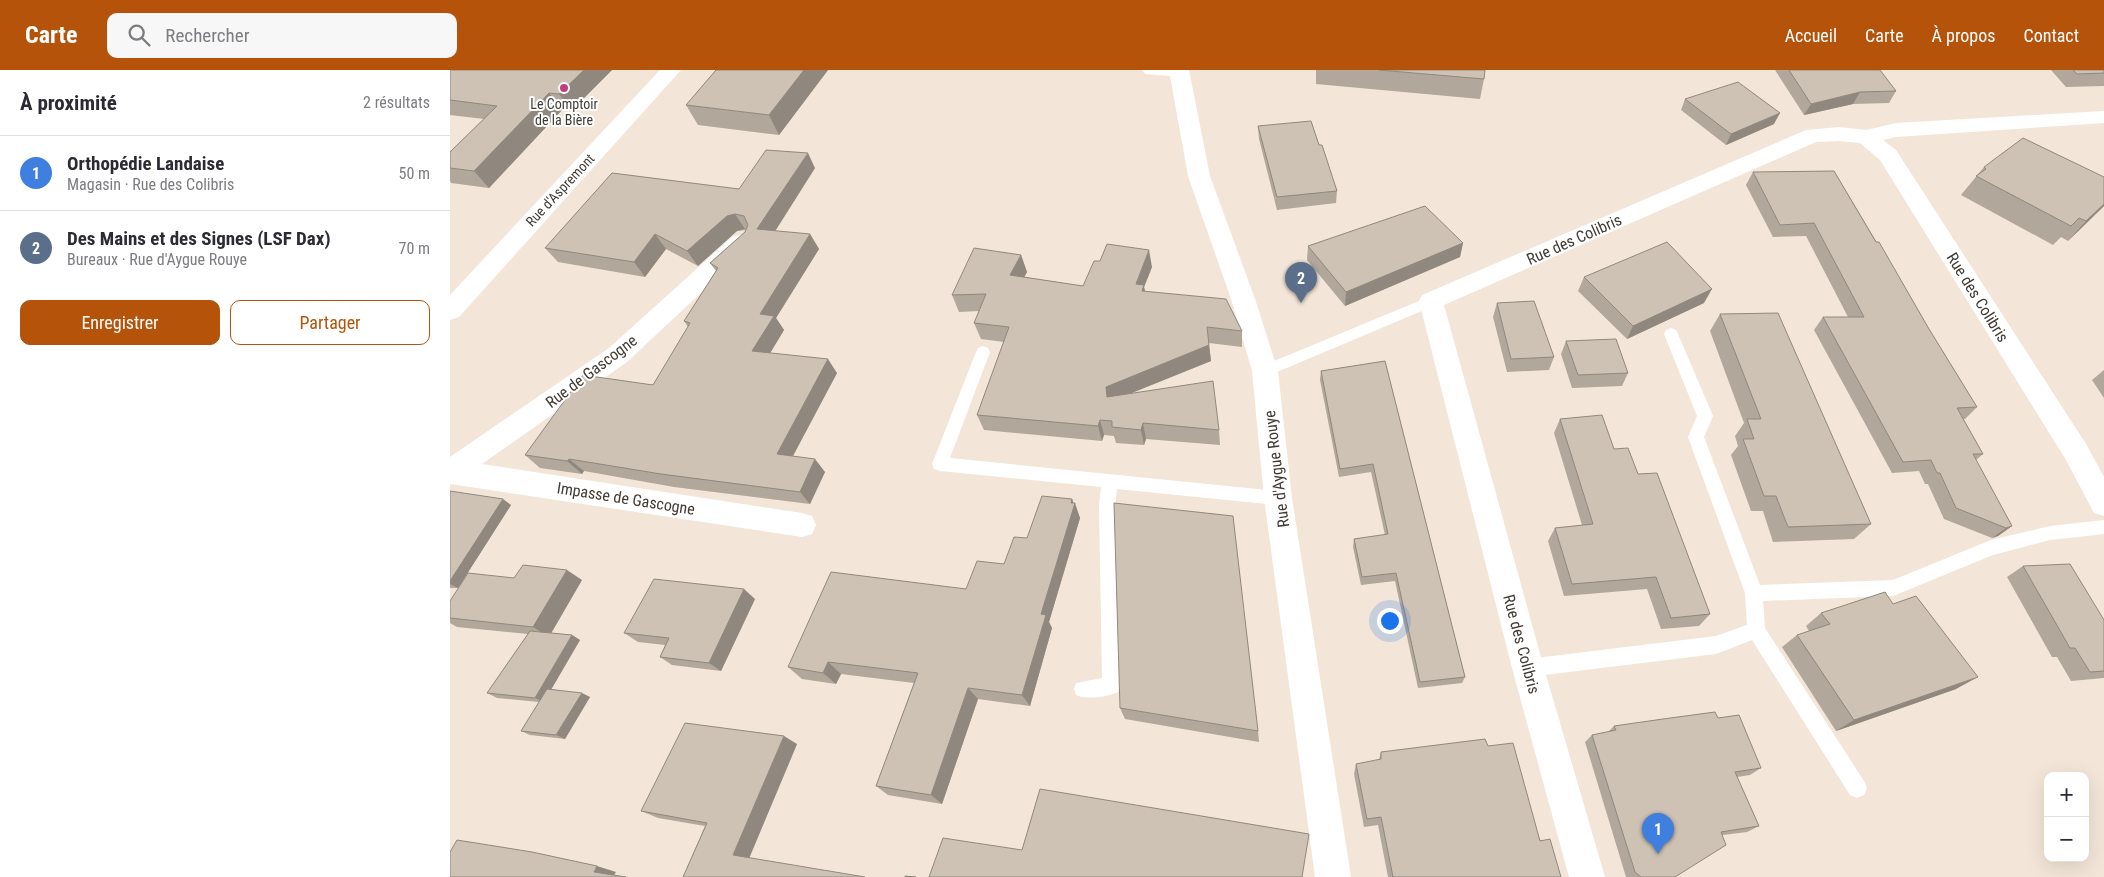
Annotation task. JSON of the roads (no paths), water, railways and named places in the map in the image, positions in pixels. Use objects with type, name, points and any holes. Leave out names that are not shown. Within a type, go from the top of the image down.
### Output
[{"type":"street","name":"Rue d'Aspremont","points":[[450,311],[671,70]]},
{"type":"street","points":[[1152,70],[1170,70]]},
{"type":"street","name":"Rue d'Aygue Rouye","points":[[1179,70],[1199,176],[1243,299],[1265,371],[1278,498],[1334,877]]},
{"type":"street","points":[[1866,137],[1896,130],[2104,117]]},
{"type":"street","name":"Rue des Colibris","points":[[1587,877],[1528,668],[1431,302],[1813,135],[1838,134],[1866,137],[1888,155],[2076,452],[2104,504]]},
{"type":"street","name":"Rue de Gascogne","points":[[450,471],[618,354],[745,239]]},
{"type":"street","name":"Impasse de Gascogne","points":[[450,471],[802,525]]},
{"type":"lane","points":[[1265,371],[1431,302]]},
{"type":"lane","points":[[1671,334],[1705,416],[1696,437],[1754,593],[1756,630],[1857,788]]},
{"type":"lane","points":[[983,352],[940,464],[1278,498]]},
{"type":"lane","points":[[1083,689],[1111,686],[1107,505],[1110,481]]},
{"type":"lane","points":[[1754,593],[1893,588],[1991,548],[2050,533],[2104,527]]},
{"type":"lane","points":[[1528,668],[1716,645],[1756,630]]},
{"type":"place","name":"Le Comptoir de la Bière","points":[[564,88]]},
{"type":"place","name":"Des Mains et des Signes (LSF Dax)","points":[[1301,303]]},
{"type":"place","name":"Orthopédie Landaise","points":[[1658,854]]}]
